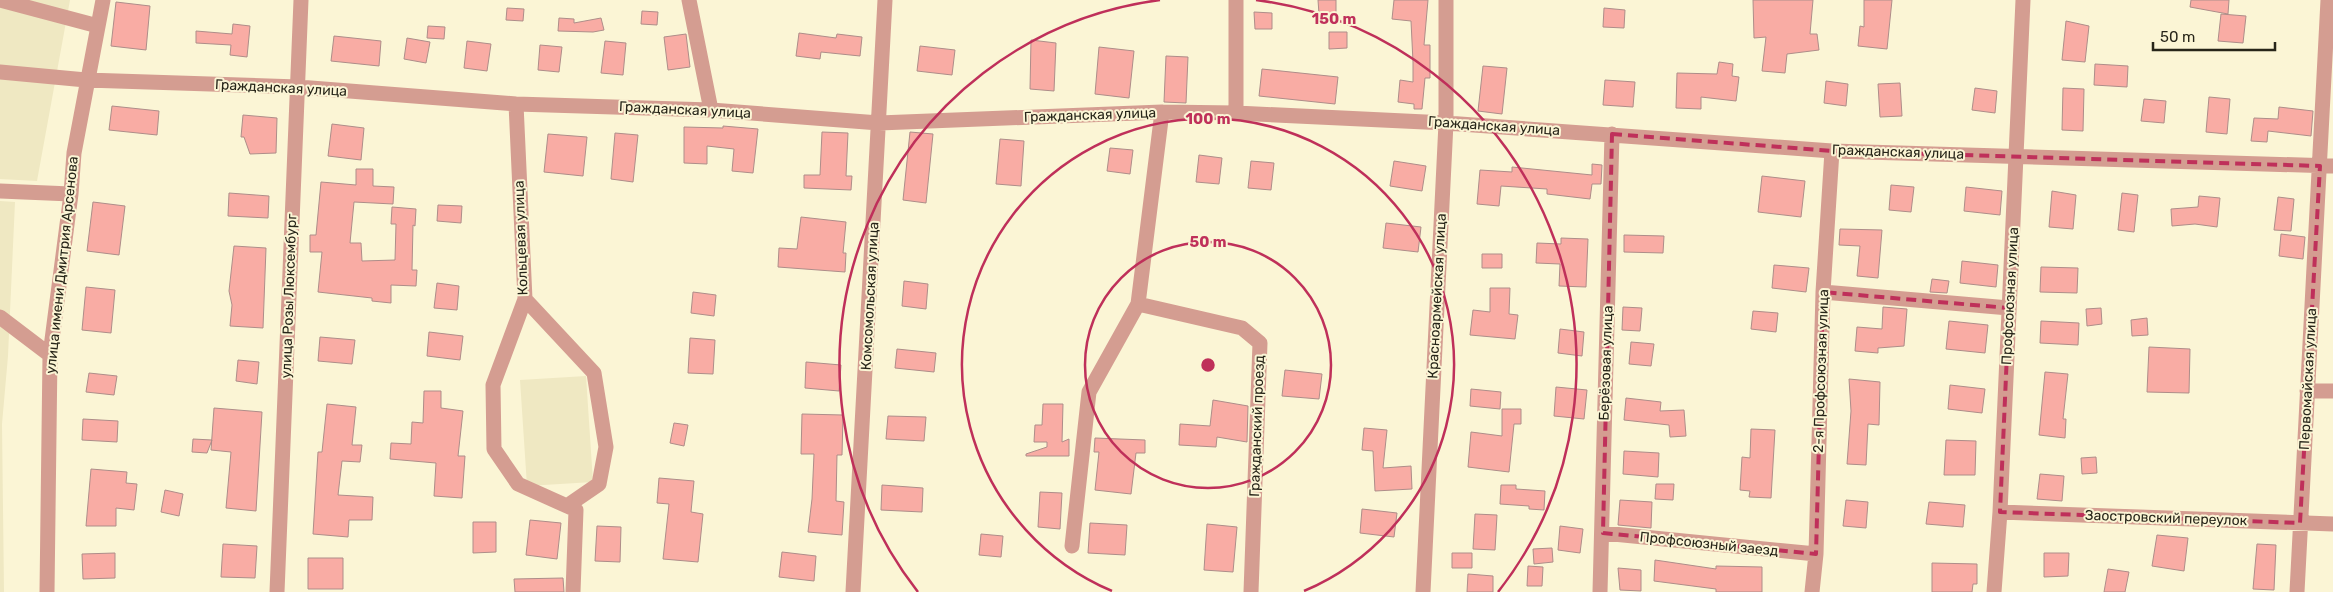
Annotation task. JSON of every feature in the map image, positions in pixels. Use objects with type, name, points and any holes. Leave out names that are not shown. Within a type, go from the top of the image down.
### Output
[{"type":"street","points":[[0,0],[98,26]]},
{"type":"street","name":"улица имени Дмитрия Арсенова","points":[[48,592],[50,355],[71,194],[74,153],[86,80],[103,0]]},
{"type":"street","name":"улица Розы Люксембург","points":[[277,592],[301,0]]},
{"type":"street","points":[[689,0],[711,110]]},
{"type":"street","name":"Комсомольская улица","points":[[853,592],[885,0]]},
{"type":"street","points":[[1236,0],[1236,113]]},
{"type":"street","name":"Красноармейская улица","points":[[1423,592],[1446,123],[1446,0]]},
{"type":"street","name":"Профсоюзная улица","points":[[1994,592],[2000,512],[2023,0]]},
{"type":"street","name":"Первомайская улица","points":[[2297,592],[2307,391],[2327,166],[2328,0]]},
{"type":"street","name":"Гражданская улица","points":[[0,72],[86,80],[298,87],[516,104],[711,110],[879,123],[1162,112],[1236,113],[1446,123],[1832,150],[2327,166]]},
{"type":"street","name":"Кольцевая улица","points":[[516,104],[525,299],[493,385],[494,449],[518,484],[568,506]]},
{"type":"street","points":[[1072,546],[1089,392],[1138,304],[1162,112]]},
{"type":"street","name":"Берёзовая улица","points":[[1600,592],[1612,134]]},
{"type":"street","name":"2-я Профсоюзная улица","points":[[1812,592],[1816,554],[1824,292],[1832,150]]},
{"type":"street","points":[[0,191],[71,194]]},
{"type":"street","points":[[1824,292],[2009,308]]},
{"type":"street","points":[[525,299],[594,374],[606,447],[599,484],[568,506],[576,510],[573,592]]},
{"type":"street","name":"Гражданский проезд","points":[[1138,304],[1242,328],[1260,343],[1251,592]]},
{"type":"street","points":[[0,317],[50,355]]},
{"type":"street","points":[[2307,391],[2333,391]]},
{"type":"street","name":"Заостровский переулок","points":[[2000,512],[2333,524]]},
{"type":"street","name":"Профсоюзный заезд","points":[[1602,533],[1816,554]]},
{"type":"highlighted area","points":[[1612,134],[1832,151],[2320,166],[2300,523],[2000,512],[2009,308],[1823,292],[1816,554],[1603,533]]},
{"type":"shaded area","points":[[0,0],[70,0],[37,181],[0,179]]},
{"type":"shaded area","points":[[0,201],[15,202],[8,356],[2,424],[4,592],[0,592]]},
{"type":"shaded area","points":[[586,376],[593,482],[527,486],[520,380]]},
{"type":"building","points":[[1318,0],[1336,0],[1336,14],[1319,14]]},
{"type":"building","points":[[1394,0],[1428,0],[1424,45],[1430,45],[1430,78],[1425,78],[1422,109],[1414,109],[1414,104],[1398,102],[1400,80],[1413,82],[1413,62],[1411,21],[1392,19]]},
{"type":"building","points":[[1753,0],[1813,0],[1810,34],[1817,34],[1819,50],[1787,54],[1785,73],[1762,71],[1766,37],[1754,38]]},
{"type":"building","points":[[1864,0],[1892,0],[1887,49],[1858,46],[1860,26],[1864,27]]},
{"type":"building","points":[[2191,0],[2229,0],[2228,14],[2190,7]]},
{"type":"building","points":[[116,2],[150,6],[146,50],[111,46]]},
{"type":"building","points":[[507,8],[524,9],[523,21],[506,20]]},
{"type":"building","points":[[1604,8],[1625,10],[1624,28],[1603,27]]},
{"type":"building","points":[[642,11],[658,12],[657,25],[641,24]]},
{"type":"building","points":[[1254,12],[1272,13],[1272,29],[1255,29]]},
{"type":"building","points":[[2221,14],[2246,16],[2243,43],[2218,41]]},
{"type":"building","points":[[559,18],[574,19],[574,23],[601,18],[604,30],[593,32],[558,31]]},
{"type":"building","points":[[2066,21],[2089,26],[2085,62],[2062,60]]},
{"type":"building","points":[[233,24],[250,26],[247,57],[230,55],[231,45],[196,43],[196,31],[232,34]]},
{"type":"building","points":[[428,26],[445,27],[444,39],[427,38]]},
{"type":"building","points":[[1329,32],[1347,32],[1347,48],[1329,49]]},
{"type":"building","points":[[799,33],[836,38],[837,34],[862,37],[860,56],[821,52],[820,59],[796,56]]},
{"type":"building","points":[[686,34],[690,67],[668,70],[664,37]]},
{"type":"building","points":[[334,36],[381,41],[379,66],[331,61]]},
{"type":"building","points":[[407,38],[430,42],[426,63],[404,59]]},
{"type":"building","points":[[1031,40],[1056,43],[1054,91],[1030,89]]},
{"type":"building","points":[[467,41],[491,44],[487,71],[464,68]]},
{"type":"building","points":[[605,41],[626,43],[623,75],[601,73]]},
{"type":"building","points":[[540,45],[562,47],[559,72],[538,70]]},
{"type":"building","points":[[920,46],[955,50],[952,75],[917,71]]},
{"type":"building","points":[[1099,47],[1134,51],[1129,98],[1095,94]]},
{"type":"building","points":[[1166,56],[1188,57],[1186,103],[1164,102]]},
{"type":"building","points":[[1719,62],[1733,64],[1732,76],[1739,77],[1736,101],[1701,97],[1701,109],[1676,108],[1677,73],[1717,74]]},
{"type":"building","points":[[2095,64],[2128,66],[2127,87],[2094,85]]},
{"type":"building","points":[[1483,66],[1507,68],[1502,114],[1478,111]]},
{"type":"building","points":[[1262,69],[1338,77],[1335,104],[1259,96]]},
{"type":"building","points":[[1605,80],[1635,82],[1633,107],[1603,105]]},
{"type":"building","points":[[1826,81],[1848,84],[1846,106],[1824,103]]},
{"type":"building","points":[[1900,83],[1902,116],[1880,117],[1878,84]]},
{"type":"building","points":[[1975,88],[1997,91],[1995,113],[1972,110]]},
{"type":"building","points":[[2063,88],[2084,89],[2083,131],[2062,130]]},
{"type":"building","points":[[2209,97],[2230,99],[2227,134],[2206,132]]},
{"type":"building","points":[[2144,99],[2166,101],[2164,123],[2141,121]]},
{"type":"building","points":[[112,106],[159,111],[157,135],[109,130]]},
{"type":"building","points":[[2279,107],[2313,111],[2311,136],[2268,131],[2267,142],[2251,141],[2254,118],[2278,119]]},
{"type":"building","points":[[243,115],[277,118],[276,153],[250,154],[244,137],[241,137]]},
{"type":"building","points":[[332,124],[364,128],[361,160],[328,156]]},
{"type":"building","points":[[723,126],[758,129],[753,173],[732,171],[734,149],[707,146],[707,164],[684,163],[684,127],[723,128]]},
{"type":"building","points":[[822,132],[848,133],[846,176],[852,176],[851,190],[804,188],[804,175],[820,175]]},
{"type":"building","points":[[910,132],[933,134],[926,203],[903,200]]},
{"type":"building","points":[[615,133],[638,135],[633,182],[611,179]]},
{"type":"building","points":[[548,134],[587,137],[583,176],[544,172]]},
{"type":"building","points":[[1000,139],[1024,141],[1021,186],[996,184]]},
{"type":"building","points":[[1110,148],[1133,150],[1130,174],[1107,171]]},
{"type":"building","points":[[1199,155],[1222,158],[1219,184],[1196,182]]},
{"type":"building","points":[[1251,161],[1274,163],[1271,190],[1248,188]]},
{"type":"building","points":[[1394,161],[1426,166],[1422,191],[1390,186]]},
{"type":"building","points":[[1592,164],[1602,165],[1601,184],[1592,184],[1590,199],[1547,194],[1547,189],[1501,186],[1499,206],[1477,204],[1480,170],[1512,172],[1512,167],[1592,175]]},
{"type":"building","points":[[356,169],[373,169],[373,186],[394,187],[393,204],[354,202],[350,243],[361,243],[362,261],[395,260],[396,224],[391,224],[392,207],[416,209],[415,226],[413,225],[412,270],[417,270],[416,286],[391,285],[391,303],[372,301],[372,298],[318,292],[322,252],[310,252],[310,235],[316,235],[321,182],[356,185]]},
{"type":"building","points":[[1762,176],[1805,181],[1801,217],[1758,212]]},
{"type":"building","points":[[1891,185],[1914,187],[1911,212],[1889,210]]},
{"type":"building","points":[[1966,187],[2002,191],[2000,215],[1964,211]]},
{"type":"building","points":[[2052,191],[2076,195],[2073,229],[2049,227]]},
{"type":"building","points":[[229,193],[269,196],[268,218],[228,216]]},
{"type":"building","points":[[2122,193],[2138,195],[2134,232],[2118,230]]},
{"type":"building","points":[[2199,196],[2220,198],[2217,227],[2195,224],[2172,226],[2171,209],[2198,207]]},
{"type":"building","points":[[2278,197],[2294,199],[2291,231],[2274,230]]},
{"type":"building","points":[[93,202],[125,206],[119,255],[87,251]]},
{"type":"building","points":[[438,205],[462,206],[461,223],[437,221]]},
{"type":"building","points":[[801,217],[846,222],[843,253],[846,253],[845,272],[778,267],[779,248],[797,249]]},
{"type":"building","points":[[1386,223],[1421,227],[1418,252],[1383,248]]},
{"type":"building","points":[[1840,229],[1882,230],[1878,278],[1857,276],[1860,246],[1839,245]]},
{"type":"building","points":[[2281,234],[2305,237],[2303,259],[2279,256]]},
{"type":"building","points":[[1624,235],[1664,236],[1663,253],[1624,252]]},
{"type":"building","points":[[1561,238],[1588,239],[1586,287],[1559,286],[1560,264],[1536,263],[1537,243],[1561,244]]},
{"type":"building","points":[[234,246],[266,248],[263,328],[230,326],[232,305],[229,291]]},
{"type":"building","points":[[1482,254],[1502,254],[1502,268],[1482,268]]},
{"type":"building","points":[[1962,261],[1998,265],[1996,287],[1960,283]]},
{"type":"building","points":[[1774,265],[1809,268],[1806,292],[1772,288]]},
{"type":"building","points":[[2041,267],[2078,268],[2077,293],[2040,292]]},
{"type":"building","points":[[1932,279],[1949,281],[1947,293],[1930,292]]},
{"type":"building","points":[[904,281],[928,284],[926,309],[902,306]]},
{"type":"building","points":[[437,283],[459,286],[457,310],[434,308]]},
{"type":"building","points":[[86,287],[115,290],[111,333],[82,330]]},
{"type":"building","points":[[1490,288],[1510,288],[1509,314],[1518,315],[1515,339],[1470,335],[1473,310],[1490,312]]},
{"type":"building","points":[[693,292],[716,295],[714,316],[691,313]]},
{"type":"building","points":[[1623,307],[1642,308],[1640,331],[1622,330]]},
{"type":"building","points":[[1883,307],[1907,309],[1904,346],[1878,348],[1878,353],[1855,351],[1857,327],[1882,329]]},
{"type":"building","points":[[2101,308],[2102,324],[2087,326],[2086,309]]},
{"type":"building","points":[[1753,311],[1778,313],[1776,332],[1751,329]]},
{"type":"building","points":[[2147,318],[2148,335],[2132,336],[2131,320]]},
{"type":"building","points":[[1949,321],[1988,325],[1985,353],[1946,349]]},
{"type":"building","points":[[2041,321],[2079,323],[2078,345],[2040,343]]},
{"type":"building","points":[[1560,329],[1584,332],[1582,356],[1558,353]]},
{"type":"building","points":[[429,332],[463,336],[460,360],[427,356]]},
{"type":"building","points":[[320,337],[355,340],[352,364],[318,361]]},
{"type":"building","points":[[690,338],[715,340],[713,374],[688,373]]},
{"type":"building","points":[[1631,342],[1654,344],[1651,366],[1629,364]]},
{"type":"building","points":[[2149,347],[2190,349],[2189,393],[2147,392]]},
{"type":"building","points":[[897,349],[936,353],[934,372],[895,368]]},
{"type":"building","points":[[238,360],[259,362],[257,384],[236,381]]},
{"type":"building","points":[[806,362],[841,365],[839,391],[805,388]]},
{"type":"building","points":[[1285,370],[1322,374],[1319,399],[1282,396]]},
{"type":"building","points":[[2045,372],[2068,374],[2063,419],[2066,419],[2065,438],[2039,435]]},
{"type":"building","points":[[89,373],[117,376],[114,395],[86,392]]},
{"type":"building","points":[[1849,379],[1880,382],[1879,425],[1868,424],[1866,465],[1847,464],[1851,411]]},
{"type":"building","points":[[1950,385],[1985,389],[1982,413],[1948,409]]},
{"type":"building","points":[[1556,387],[1587,390],[1584,419],[1554,416]]},
{"type":"building","points":[[1471,389],[1501,392],[1500,409],[1470,406]]},
{"type":"building","points":[[424,391],[441,391],[441,408],[463,411],[458,456],[465,456],[462,498],[434,496],[436,463],[390,459],[391,443],[411,444],[412,422],[423,423]]},
{"type":"building","points":[[1626,398],[1661,402],[1660,411],[1684,410],[1686,436],[1670,437],[1669,425],[1624,420]]},
{"type":"building","points":[[1213,400],[1248,406],[1247,442],[1217,437],[1216,447],[1179,445],[1180,424],[1210,426]]},
{"type":"building","points":[[327,404],[356,407],[352,445],[362,445],[360,462],[342,461],[338,495],[373,497],[372,520],[349,520],[348,537],[313,534],[318,452],[322,452]]},
{"type":"building","points":[[1043,404],[1063,404],[1062,442],[1069,439],[1069,456],[1026,456],[1026,454],[1047,447],[1047,442],[1034,442],[1035,425],[1042,425]]},
{"type":"building","points":[[214,408],[262,412],[256,511],[226,508],[231,452],[211,450]]},
{"type":"building","points":[[1502,409],[1521,409],[1521,424],[1514,424],[1509,472],[1468,467],[1471,432],[1502,436]]},
{"type":"building","points":[[802,414],[843,415],[842,455],[837,455],[836,501],[844,502],[842,535],[808,532],[814,454],[801,454]]},
{"type":"building","points":[[888,416],[926,417],[924,441],[886,439]]},
{"type":"building","points":[[83,419],[118,421],[117,442],[82,440]]},
{"type":"building","points":[[674,423],[688,425],[684,446],[670,443]]},
{"type":"building","points":[[1364,428],[1387,430],[1383,468],[1411,466],[1412,489],[1375,491],[1373,451],[1362,450]]},
{"type":"building","points":[[1751,429],[1775,430],[1771,498],[1749,497],[1750,491],[1740,490],[1742,457],[1750,458]]},
{"type":"building","points":[[1095,438],[1145,440],[1145,453],[1136,453],[1131,494],[1095,490],[1099,452],[1094,452]]},
{"type":"building","points":[[193,439],[212,440],[207,453],[192,452]]},
{"type":"building","points":[[1946,440],[1976,441],[1975,475],[1944,475]]},
{"type":"building","points":[[1624,451],[1659,453],[1658,477],[1623,474]]},
{"type":"building","points":[[2096,457],[2097,473],[2082,474],[2081,458]]},
{"type":"building","points":[[91,469],[127,472],[126,483],[137,484],[134,510],[116,508],[116,526],[86,526]]},
{"type":"building","points":[[2040,474],[2064,476],[2062,501],[2037,499]]},
{"type":"building","points":[[659,478],[694,481],[691,512],[703,514],[698,562],[663,559],[669,504],[657,503]]},
{"type":"building","points":[[1656,484],[1674,484],[1673,500],[1655,499]]},
{"type":"building","points":[[882,485],[923,488],[922,512],[881,510]]},
{"type":"building","points":[[1501,485],[1516,485],[1516,489],[1545,491],[1544,510],[1529,509],[1529,506],[1500,504]]},
{"type":"building","points":[[165,490],[183,494],[179,516],[161,512]]},
{"type":"building","points":[[1040,492],[1062,493],[1060,529],[1038,527]]},
{"type":"building","points":[[1620,500],[1652,502],[1651,528],[1618,525]]},
{"type":"building","points":[[1846,500],[1868,502],[1866,528],[1843,526]]},
{"type":"building","points":[[1929,502],[1965,505],[1963,527],[1926,524]]},
{"type":"building","points":[[1362,509],[1397,513],[1394,537],[1360,533]]},
{"type":"building","points":[[1475,514],[1497,515],[1495,550],[1473,549]]},
{"type":"building","points":[[530,520],[561,523],[557,559],[526,555]]},
{"type":"building","points":[[473,522],[496,522],[496,552],[473,553]]},
{"type":"building","points":[[1090,523],[1127,525],[1125,555],[1088,553]]},
{"type":"building","points":[[1207,524],[1237,527],[1233,572],[1204,570]]},
{"type":"building","points":[[597,526],[621,527],[620,562],[595,561]]},
{"type":"building","points":[[1560,526],[1583,529],[1580,553],[1558,550]]},
{"type":"building","points":[[981,534],[1003,536],[1001,557],[979,555]]},
{"type":"building","points":[[2157,535],[2188,538],[2184,571],[2152,566]]},
{"type":"building","points":[[223,544],[257,546],[255,578],[221,577]]},
{"type":"building","points":[[2257,544],[2276,545],[2274,590],[2253,589]]},
{"type":"building","points":[[1552,548],[1553,562],[1534,564],[1533,549]]},
{"type":"building","points":[[782,552],[816,556],[814,581],[779,577]]},
{"type":"building","points":[[115,553],[115,578],[83,579],[82,554]]},
{"type":"building","points":[[1452,553],[1472,553],[1472,568],[1452,568]]},
{"type":"building","points":[[2044,553],[2069,553],[2068,576],[2044,577]]},
{"type":"building","points":[[308,558],[343,558],[343,589],[308,589]]},
{"type":"building","points":[[1655,560],[1716,569],[1716,566],[1762,567],[1762,592],[1716,592],[1716,589],[1654,581]]},
{"type":"building","points":[[1932,563],[1977,564],[1977,584],[1973,584],[1972,592],[1932,592]]},
{"type":"building","points":[[1528,566],[1543,567],[1542,586],[1527,586]]},
{"type":"building","points":[[1618,568],[1641,570],[1641,591],[1620,590]]},
{"type":"building","points":[[2108,569],[2129,572],[2125,592],[2104,592]]},
{"type":"building","points":[[1468,574],[1493,576],[1493,592],[1467,592]]},
{"type":"building","points":[[563,578],[564,592],[515,592],[514,579]]}]
